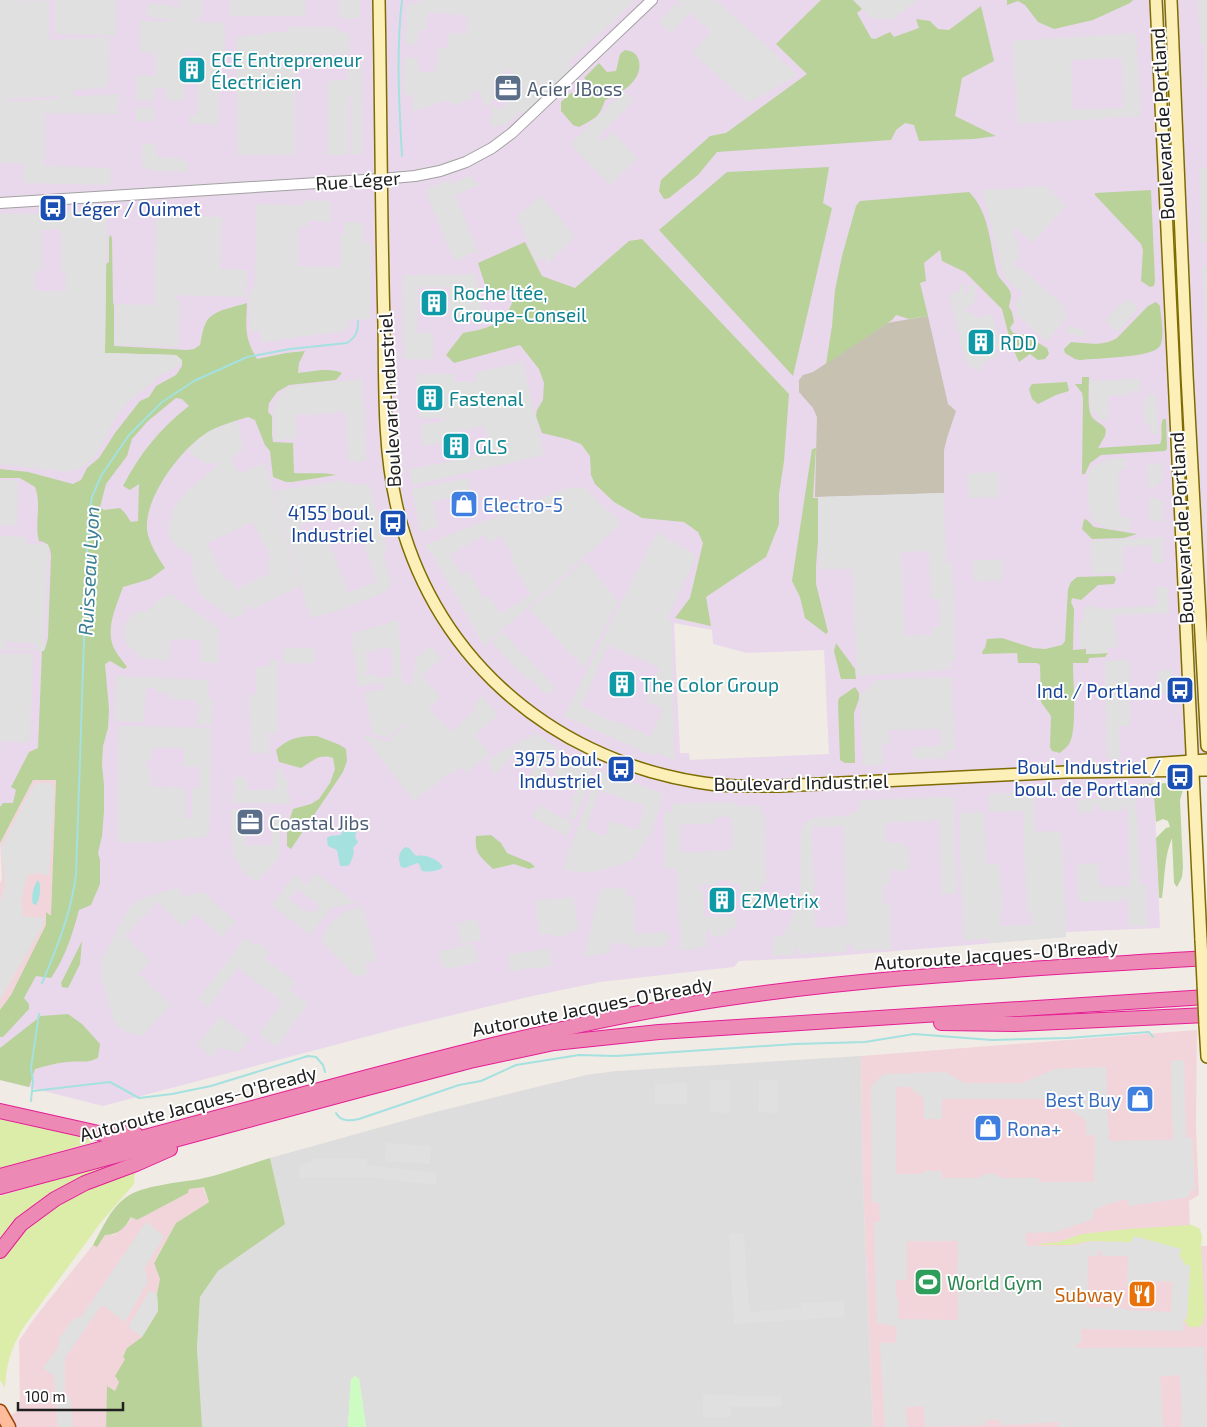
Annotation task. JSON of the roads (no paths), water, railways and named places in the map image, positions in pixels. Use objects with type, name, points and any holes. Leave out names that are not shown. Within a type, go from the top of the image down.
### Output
[{"type":"highway","points":[[1112,964],[1204,946]]},
{"type":"highway","name":"Autoroute Jacques-O'Bready","points":[[0,1176],[473,1050],[590,1023],[666,1008],[779,991],[857,982],[1207,958]]},
{"type":"highway","name":"Autoroute Jacques-O'Bready","points":[[0,1187],[452,1066],[543,1045],[588,1038],[651,1033],[1207,997]]},
{"type":"highway","points":[[833,1021],[1015,1024],[1206,1019]]},
{"type":"highway","points":[[0,1111],[110,1135],[181,1128]]},
{"type":"highway","points":[[0,1251],[21,1224],[39,1209],[62,1195],[92,1180],[136,1164],[205,1132]]},
{"type":"main road","name":"Boulevard Industriel","points":[[379,0],[387,438],[390,472],[396,504],[409,549],[433,603],[465,650],[502,689],[534,715],[589,747],[642,769],[698,782],[733,786],[779,786],[1066,772],[1193,765],[1207,760]]},
{"type":"main road","name":"Boulevard de Portland","points":[[1156,0],[1193,765],[1204,946],[1207,1057]]},
{"type":"main road","name":"Boulevard de Portland","points":[[1171,0],[1186,349],[1207,746]]},
{"type":"main road","name":"Boulevard Industriel","points":[[1193,765],[1207,770]]},
{"type":"main road","points":[[0,1411],[9,1427]]},
{"type":"street","name":"Rue Léger","points":[[0,203],[381,179],[440,172],[466,162],[492,148],[512,133],[652,0]]},
{"type":"water","points":[[348,823],[357,830],[355,837],[358,842],[353,848],[354,853],[350,864],[340,866],[337,850],[328,846],[327,838],[341,835],[345,825]]},
{"type":"water","points":[[405,847],[409,848],[416,856],[431,858],[443,867],[436,871],[427,872],[422,871],[417,863],[405,868],[401,867],[399,856]]},
{"type":"water","points":[[38,880],[40,892],[36,905],[33,904],[32,895]]},
{"type":"waterway","points":[[402,0],[399,58],[402,156]]},
{"type":"waterway","name":"Ruisseau Lyon","points":[[42,983],[67,917],[76,875],[88,523],[92,497],[101,476],[129,435],[162,402],[194,381],[247,357],[290,349],[347,343],[356,334],[358,321]]},
{"type":"waterway","name":"Ruisseau Lyon","points":[[31,1101],[33,1081],[31,1068],[39,1014]]},
{"type":"waterway","points":[[336,1113],[343,1119],[359,1119],[459,1085],[481,1081],[516,1065],[579,1055],[616,1056],[795,1044],[865,1042],[914,1034],[992,1040],[1067,1038],[1149,1032],[1153,1037]]},
{"type":"waterway","points":[[33,1091],[110,1082],[139,1098],[172,1094],[211,1086],[308,1056],[316,1057],[323,1065],[325,1072]]},
{"type":"place","name":"ECE Entrepreneur Électricien","points":[[192,70]]},
{"type":"place","name":"Acier JBoss","points":[[508,88]]},
{"type":"place","name":"Léger / Ouimet","points":[[53,208]]},
{"type":"place","name":"Roche ltée, Groupe-Conseil","points":[[434,303]]},
{"type":"place","name":"RDD","points":[[981,342]]},
{"type":"place","name":"Fastenal","points":[[430,398]]},
{"type":"place","name":"GLS","points":[[456,446]]},
{"type":"place","name":"Electro-5","points":[[464,504]]},
{"type":"place","name":"4155 boul. Industriel","points":[[393,523]]},
{"type":"place","name":"The Color Group","points":[[622,684]]},
{"type":"place","name":"Ind. / Portland","points":[[1180,690]]},
{"type":"place","name":"3975 boul. Industriel","points":[[621,769]]},
{"type":"place","name":"Boul. Industriel / boul. de Portland","points":[[1180,777]]},
{"type":"place","name":"Coastal Jibs","points":[[250,822]]},
{"type":"place","name":"E2Metrix","points":[[722,900]]},
{"type":"place","name":"Best Buy","points":[[1140,1099]]},
{"type":"place","name":"Rona+","points":[[988,1128]]},
{"type":"place","name":"World Gym","points":[[928,1282]]},
{"type":"place","name":"Subway","points":[[1142,1294]]}]
